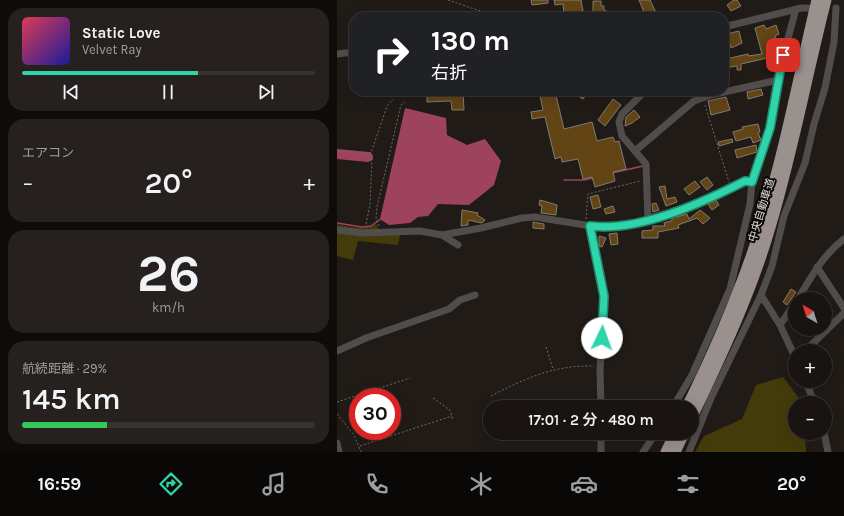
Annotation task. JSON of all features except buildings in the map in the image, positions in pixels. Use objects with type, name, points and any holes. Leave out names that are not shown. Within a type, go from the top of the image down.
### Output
[{"type":"highway","name":"中央自動車道","points":[[690,400],[736,298],[763,223],[817,0]]},
{"type":"highway","name":"中央自動車道","points":[[699,402],[733,327],[771,225],[835,6]]},
{"type":"highway","points":[[666,452],[672,440]]},
{"type":"highway","points":[[675,452],[681,440]]},
{"type":"street","points":[[677,400],[692,375],[730,289],[743,251],[752,182],[770,128],[778,80],[802,8],[803,0]]},
{"type":"street","points":[[689,452],[711,398],[761,295],[769,275],[784,216],[805,163],[814,124],[825,88],[834,42],[835,6]]},
{"type":"street","points":[[729,26],[802,8]]},
{"type":"street","points":[[337,54],[349,53]]},
{"type":"street","points":[[729,91],[778,80]]},
{"type":"street","points":[[640,96],[622,114],[619,122],[622,136],[646,164],[648,179],[648,220]]},
{"type":"street","points":[[635,151],[682,109],[702,97],[706,96]]},
{"type":"street","points":[[442,235],[481,228],[521,218],[548,219],[588,226],[621,227],[697,204],[745,181],[752,182]]},
{"type":"street","points":[[588,226],[604,296],[601,400]]},
{"type":"street","points":[[337,230],[363,233],[420,231],[442,235],[458,244]]},
{"type":"street","points":[[802,292],[817,267],[835,246],[844,239]]},
{"type":"street","points":[[817,267],[844,308]]},
{"type":"street","points":[[762,271],[769,275]]},
{"type":"street","points":[[337,351],[366,338],[449,309],[460,300],[475,295]]},
{"type":"street","points":[[761,295],[780,325],[789,344]]},
{"type":"street","points":[[780,325],[788,313]]},
{"type":"street","points":[[812,344],[844,313]]},
{"type":"street","points":[[601,440],[601,452]]},
{"type":"street","points":[[643,452],[651,440]]},
{"type":"street","points":[[825,440],[828,452]]},
{"type":"street","points":[[337,443],[339,452]]},
{"type":"path","points":[[448,0],[482,12]]},
{"type":"path","points":[[702,97],[731,188]]},
{"type":"path","points":[[366,224],[370,206],[371,153],[387,106],[393,99]]},
{"type":"path","points":[[379,225],[376,218],[401,105],[405,102]]},
{"type":"path","points":[[337,151],[371,153]]},
{"type":"path","points":[[588,226],[588,194],[648,179]]},
{"type":"path","points":[[546,347],[554,369]]},
{"type":"path","points":[[491,396],[517,383],[554,369],[572,366],[601,366]]},
{"type":"path","points":[[337,402],[410,378]]},
{"type":"path","points":[[433,398],[450,410],[453,420]]},
{"type":"path","points":[[337,414],[346,424],[360,446],[361,452]]},
{"type":"path","points":[[360,446],[452,416]]},
{"type":"shaded area","points":[[405,108],[446,118],[447,135],[467,145],[485,139],[501,161],[494,185],[469,205],[438,204],[428,216],[418,217],[410,223],[389,225],[380,219]]},
{"type":"shaded area","points":[[337,224],[351,227],[368,227],[376,224],[379,230],[400,235],[398,245],[358,241],[353,260],[337,256]]},
{"type":"shaded area","points":[[783,377],[788,384],[788,388],[791,388],[797,396],[788,396],[788,440],[805,440],[806,452],[695,452],[704,436],[742,419],[756,385]]},
{"type":"waterway","points":[[337,154],[368,157]]},
{"type":"waterway","points":[[612,173],[643,166]]},
{"type":"waterway","points":[[564,180],[584,180],[593,178]]},
{"type":"waterway","points":[[337,223],[362,227],[371,226],[382,218]]},
{"type":"route","points":[[602,338],[604,296],[590,226],[604,228],[621,227],[648,220],[697,204],[745,181],[752,182],[770,128],[778,75],[783,55]]}]
